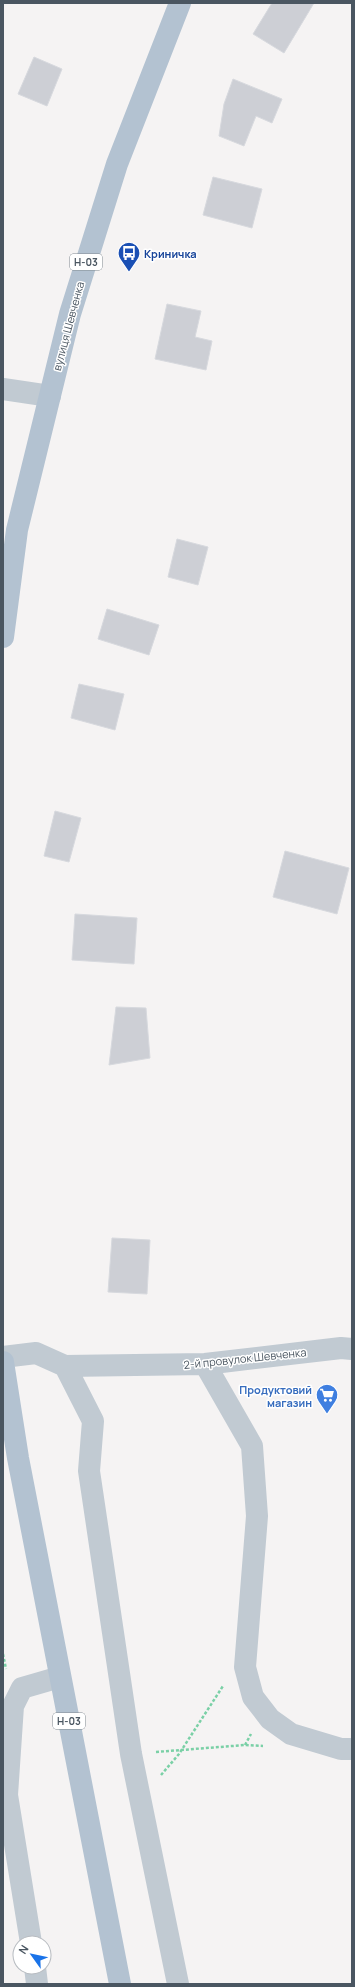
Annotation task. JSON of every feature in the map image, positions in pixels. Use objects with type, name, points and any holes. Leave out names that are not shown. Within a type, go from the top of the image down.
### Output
[{"type":"main road","name":"вулиця Шевченка","points":[[3,637],[17,530],[70,314],[118,164],[180,3]]},
{"type":"main road","name":"Н-03","points":[[3,1362],[18,1458],[120,1984]]},
{"type":"street","points":[[3,389],[50,396]]},
{"type":"street","name":"2-й провулок Шевченка","points":[[65,1366],[205,1364],[341,1348],[352,1349]]},
{"type":"street","points":[[3,1357],[36,1353],[65,1366],[93,1421],[89,1471],[131,1754],[178,1984]]},
{"type":"street","points":[[205,1364],[252,1446],[257,1516],[245,1667],[253,1697],[270,1719],[291,1734],[347,1749]]},
{"type":"street","points":[[30,1935],[7,1795],[13,1706],[22,1688],[60,1676]]},
{"type":"path","points":[[140,1800],[182,1750],[226,1680]]},
{"type":"path","points":[[131,1754],[245,1745],[267,1746]]},
{"type":"building","points":[[272,3],[314,3],[284,53],[253,34]]},
{"type":"building","points":[[34,57],[62,69],[47,106],[18,94]]},
{"type":"building","points":[[233,79],[282,99],[272,123],[256,116],[244,146],[219,136],[224,104]]},
{"type":"building","points":[[213,177],[262,189],[252,228],[203,215]]},
{"type":"building","points":[[167,304],[201,311],[195,337],[212,341],[206,370],[155,359]]},
{"type":"building","points":[[177,539],[208,547],[198,585],[168,577]]},
{"type":"building","points":[[107,609],[159,625],[149,655],[98,639]]},
{"type":"building","points":[[79,684],[124,694],[115,730],[71,718]]},
{"type":"building","points":[[55,811],[81,818],[69,862],[44,856]]},
{"type":"building","points":[[285,851],[349,868],[337,914],[273,897]]},
{"type":"building","points":[[75,914],[137,918],[134,964],[72,960]]},
{"type":"building","points":[[116,1007],[146,1008],[150,1058],[109,1065]]},
{"type":"building","points":[[112,1238],[150,1240],[147,1294],[108,1292]]},
{"type":"place","name":"Криничка","points":[[129,272]]},
{"type":"place","name":"Продуктовий магазин","points":[[327,1414]]}]
